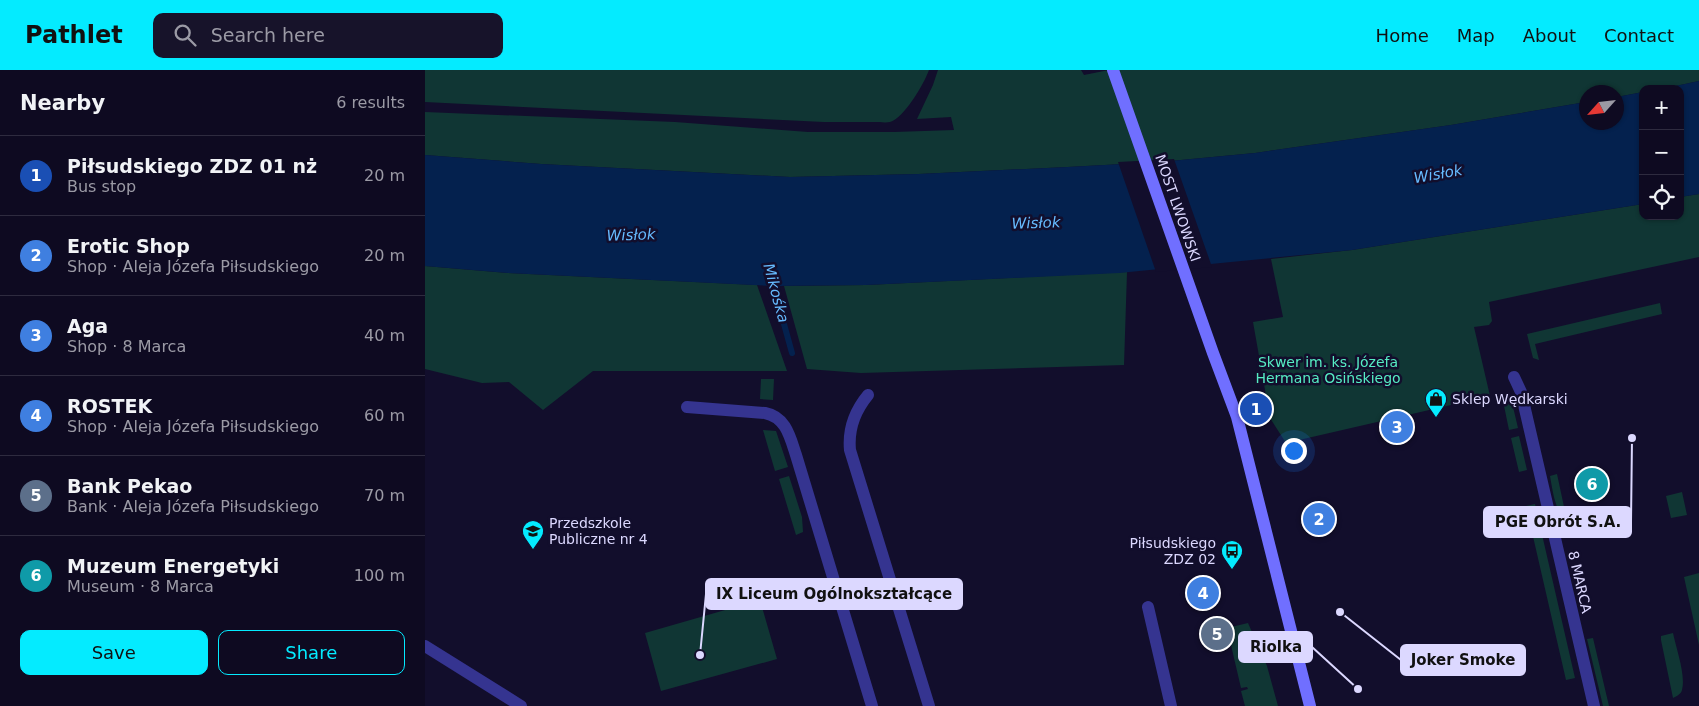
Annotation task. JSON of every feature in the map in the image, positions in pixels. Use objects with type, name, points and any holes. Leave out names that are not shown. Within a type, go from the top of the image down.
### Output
[{"type":"main road","name":"MOST LWOWSKI","points":[[1114,71],[1237,417],[1310,706]]},
{"type":"street","name":"8 MARCA","points":[[1514,378],[1521,392],[1594,706]]},
{"type":"street","points":[[868,396],[861,403],[853,418],[849,438],[850,450],[929,706]]},
{"type":"street","points":[[687,407],[772,414],[785,425],[872,706]]},
{"type":"street","points":[[1148,607],[1171,706]]},
{"type":"street","points":[[425,646],[521,706]]},
{"type":"green space","points":[[425,70],[929,70],[918,92],[907,107],[890,122],[824,122],[425,102]]},
{"type":"green space","points":[[938,70],[1081,70],[1084,75],[1109,70],[1699,70],[1699,81],[1680,85],[1639,85],[1639,93],[1624,96],[1624,85],[1579,85],[1579,103],[1451,125],[1255,153],[1160,162],[919,174],[790,177],[541,164],[425,155],[425,112],[675,122],[808,132],[954,130],[951,117],[917,119]]},
{"type":"green space","name":"Skwer im. ks. Józefa Hermana Osińskiego","points":[[1699,194],[1699,257],[1489,302],[1492,321],[1489,325],[1474,327],[1490,396],[1286,443],[1270,418],[1253,322],[1283,317],[1271,259],[1352,250],[1639,205],[1639,220],[1684,220],[1684,196]]},
{"type":"green space","points":[[425,266],[508,273],[757,285],[787,371],[593,371],[543,410],[509,382],[482,383],[425,369]]},
{"type":"green space","points":[[1127,272],[1124,365],[861,373],[807,369],[784,286],[866,285]]},
{"type":"green space","points":[[1660,303],[1662,314],[1535,344],[1539,360],[1533,358],[1527,334]]},
{"type":"green space","points":[[761,379],[774,379],[773,400],[760,399]]},
{"type":"green space","points":[[1510,394],[1518,428],[1509,430],[1502,396]]},
{"type":"green space","points":[[763,430],[776,431],[788,467],[775,471]]},
{"type":"green space","points":[[1519,436],[1527,470],[1519,472],[1511,438]]},
{"type":"green space","points":[[1557,474],[1566,516],[1564,517],[1558,510],[1550,476]]},
{"type":"green space","points":[[789,476],[802,517],[803,532],[796,535],[779,479]]},
{"type":"green space","points":[[1682,492],[1687,515],[1671,518],[1666,496]]},
{"type":"green space","points":[[1535,504],[1575,678],[1566,680],[1526,506]]},
{"type":"green space","points":[[1699,573],[1699,645],[1684,577]]},
{"type":"green space","points":[[760,600],[777,659],[661,691],[645,633]]},
{"type":"green space","points":[[1248,623],[1267,666],[1278,706],[1245,706],[1241,691],[1248,689],[1247,687],[1241,688],[1227,628]]},
{"type":"green space","points":[[1673,633],[1682,669],[1683,684],[1681,693],[1673,698],[1661,636]]},
{"type":"green space","points":[[1593,638],[1609,706],[1603,706],[1587,639]]},
{"type":"water","points":[[1699,81],[1699,194],[1684,196],[1684,85],[1680,85]]},
{"type":"water","name":"Wisłok","points":[[1639,93],[1639,205],[1352,250],[1119,273],[866,285],[773,286],[508,273],[425,266],[425,155],[541,164],[790,177],[919,174],[1068,167],[1160,162],[1255,153],[1451,125],[1579,103],[1579,130],[1624,130],[1624,96]]},
{"type":"pier","points":[[1174,159],[1212,267],[1156,272],[1118,162]]},
{"type":"waterway","name":"Mikośka","points":[[771,277],[792,353]]},
{"type":"place","name":"Piłsudskiego ZDZ 01 nż","points":[[1256,409]]},
{"type":"place","name":"Sklep Wędkarski","points":[[1436,418]]},
{"type":"place","name":"Aga","points":[[1397,427]]},
{"type":"place","name":"PGE Obrót S.A.","points":[[1632,438]]},
{"type":"place","name":"Muzeum Energetyki","points":[[1592,484]]},
{"type":"place","name":"Erotic Shop","points":[[1319,519]]},
{"type":"place","name":"Przedszkole Publiczne nr 4","points":[[533,550]]},
{"type":"place","name":"Piłsudskiego ZDZ 02","points":[[1232,570]]},
{"type":"place","name":"ROSTEK","points":[[1203,593]]},
{"type":"place","name":"Joker Smoke","points":[[1340,612]]},
{"type":"place","name":"Bank Pekao","points":[[1217,634]]},
{"type":"place","name":"IX Liceum Ogólnokształcące","points":[[700,655]]},
{"type":"place","name":"Riolka","points":[[1358,689]]}]
